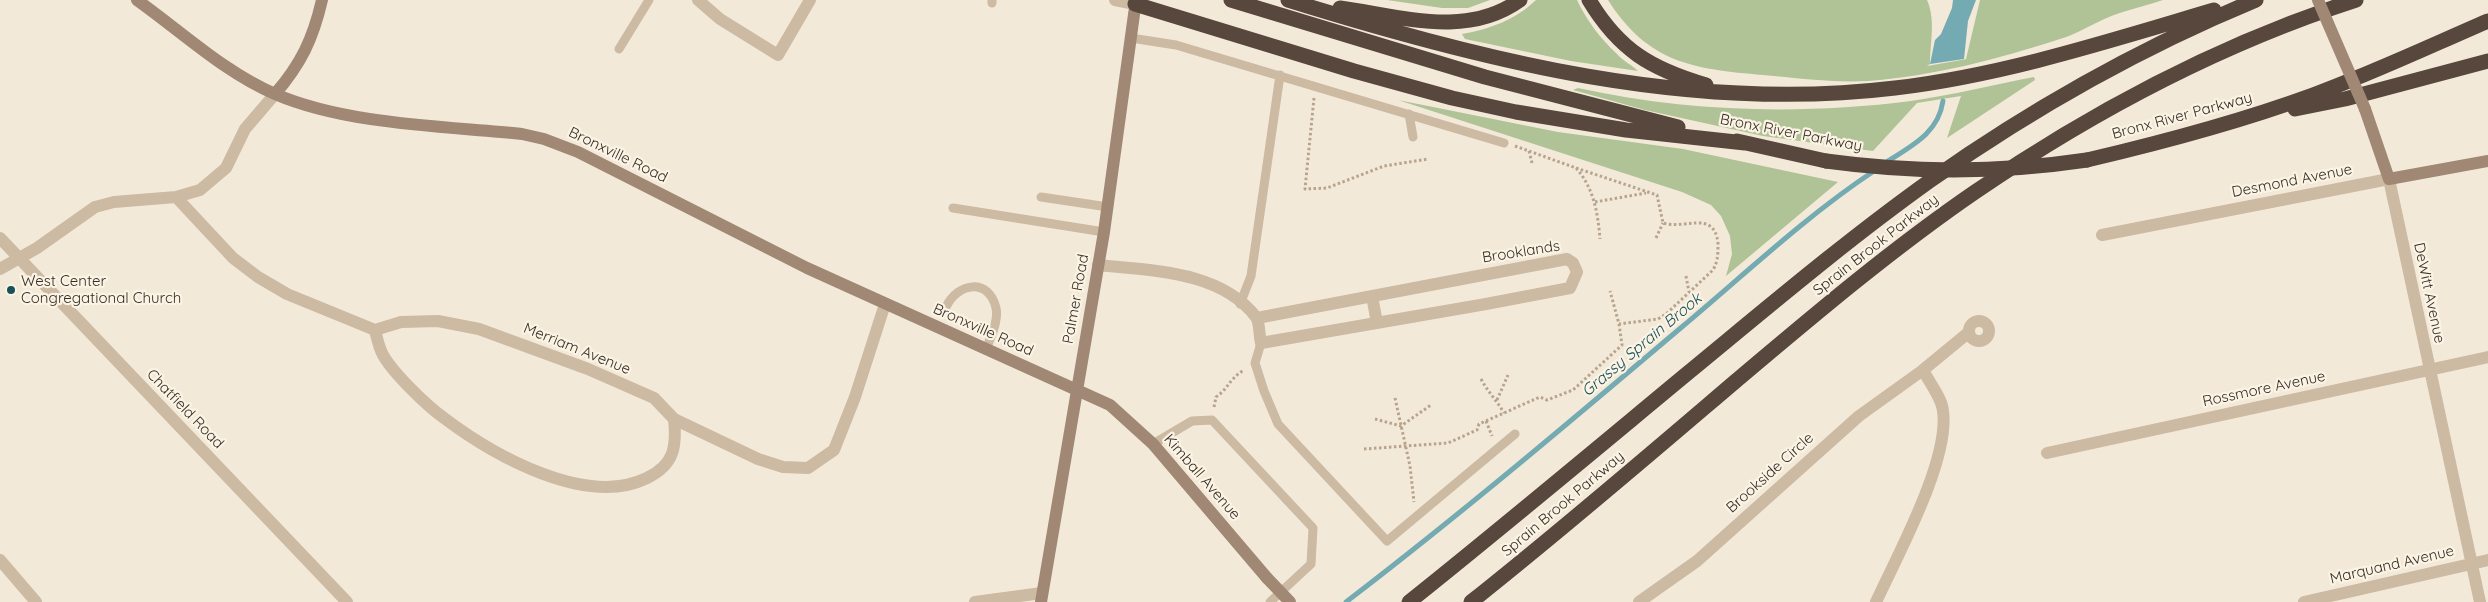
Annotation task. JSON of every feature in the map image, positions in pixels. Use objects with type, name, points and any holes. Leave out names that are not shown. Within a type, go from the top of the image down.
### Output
[{"type":"highway","name":"Bronx River Parkway","points":[[1232,0],[1362,42],[1620,114],[1826,161],[1862,166],[1960,171],[2024,168],[2087,160],[2220,126],[2345,82],[2488,21]]},
{"type":"highway","points":[[1291,1],[1430,22],[1457,23],[1486,18],[1520,0]]},
{"type":"highway","points":[[1589,0],[1616,38],[1641,58],[1668,73],[1733,94]]},
{"type":"highway","name":"Bronx River Parkway","points":[[1291,1],[1413,37],[1552,69],[1641,85],[1733,94],[1798,95],[1863,92],[1963,78],[2042,60],[2249,0]]},
{"type":"highway","name":"Sprain Brook Parkway","points":[[1409,602],[1806,275],[1934,179],[2009,129],[2100,76],[2180,34],[2256,0]]},
{"type":"highway","name":"Sprain Brook Parkway","points":[[1471,602],[1576,517],[1821,310],[1974,193],[2083,124],[2140,92],[2255,37],[2356,0]]},
{"type":"highway","points":[[1136,2],[1354,71],[1452,98],[1516,112],[1626,130],[1746,143]]},
{"type":"highway","points":[[2220,126],[2346,99],[2488,61]]},
{"type":"street","name":"Bronxville Road","points":[[137,0],[229,69],[275,94],[309,107],[370,119],[522,134],[544,139],[578,152],[807,268],[1076,391]]},
{"type":"street","points":[[0,269],[20,259],[95,208],[114,202],[176,197],[200,190],[226,168],[245,129],[294,72],[315,30],[322,0]]},
{"type":"street","points":[[698,0],[727,24],[778,55],[810,0]]},
{"type":"street","points":[[1115,0],[1136,2]]},
{"type":"street","name":"DeWitt Avenue","points":[[2318,0],[2365,109],[2389,179],[2480,602]]},
{"type":"street","name":"Palmer Road","points":[[1042,597],[1108,208],[1136,2]]},
{"type":"street","name":"Desmond Avenue","points":[[2102,236],[2488,161]]},
{"type":"street","points":[[176,197],[234,258],[258,277],[287,294],[375,330],[383,356],[409,387],[443,418],[496,451],[537,471],[576,484],[610,488],[639,482],[661,472],[672,456],[677,441],[674,419]]},
{"type":"street","name":"Chatfield Road","points":[[0,238],[347,602]]},
{"type":"street","name":"Brooklands","points":[[1257,318],[1567,259],[1573,263],[1577,272],[1570,288],[1377,324],[1261,343]]},
{"type":"street","points":[[1098,265],[1167,272],[1203,281],[1228,293],[1257,318],[1261,343]]},
{"type":"street","points":[[1372,296],[1377,324]]},
{"type":"street","name":"Merriam Avenue","points":[[375,330],[401,322],[438,321],[479,329],[588,369],[654,398],[674,419],[758,459],[783,467],[808,468],[834,450],[855,397],[885,304]]},
{"type":"street","name":"Brookside Circle","points":[[1640,602],[1697,561],[1859,416],[1924,370],[1968,333]]},
{"type":"street","name":"Rossmore Avenue","points":[[2047,453],[2488,357]]},
{"type":"street","points":[[1876,602],[1922,502],[1944,437],[1943,410],[1924,370]]},
{"type":"street","name":"Kimball Avenue","points":[[1076,391],[1110,406],[1152,444],[1267,578],[1290,602]]},
{"type":"street","points":[[0,560],[36,602]]},
{"type":"street","name":"Marquand Avenue","points":[[2304,602],[2488,560]]},
{"type":"street","points":[[975,602],[1042,597]]},
{"type":"lane","points":[[618,49],[649,0]]},
{"type":"lane","points":[[1131,38],[1176,45],[1504,143]]},
{"type":"lane","points":[[1240,304],[1251,276],[1280,75]]},
{"type":"lane","points":[[1409,114],[1413,137]]},
{"type":"lane","points":[[1041,197],[1108,208]]},
{"type":"lane","points":[[953,208],[1104,232]]},
{"type":"lane","points":[[946,307],[955,293],[969,286],[983,289],[991,297],[996,310],[986,350]]},
{"type":"lane","points":[[1261,343],[1255,363],[1264,392],[1278,424],[1386,540],[1515,434]]},
{"type":"lane","points":[[1152,444],[1192,420],[1212,420],[1313,528],[1311,564],[1270,602]]},
{"type":"path","points":[[1315,85],[1305,189],[1327,188],[1384,166],[1428,159]]},
{"type":"path","points":[[1532,163],[1529,150],[1657,195],[1664,223],[1656,238]]},
{"type":"path","points":[[1576,168],[1583,175],[1595,202],[1600,239]]},
{"type":"path","points":[[1595,202],[1648,192]]},
{"type":"path","points":[[1619,324],[1658,319],[1666,314],[1718,262],[1716,232],[1711,226],[1701,222],[1670,225],[1664,223]]},
{"type":"path","points":[[1686,276],[1689,293]]},
{"type":"path","points":[[1364,449],[1448,444],[1477,430],[1479,424],[1540,397],[1548,400],[1573,390],[1622,345],[1619,324],[1610,291]]},
{"type":"path","points":[[1216,397],[1223,392],[1228,381],[1238,374]]},
{"type":"path","points":[[1497,400],[1508,374]]},
{"type":"path","points":[[1482,379],[1488,392],[1497,400],[1504,413]]},
{"type":"path","points":[[1395,398],[1406,445],[1414,494],[1414,518]]},
{"type":"path","points":[[1401,426],[1431,404]]},
{"type":"path","points":[[1375,419],[1401,426]]},
{"type":"green space","points":[[1387,0],[1490,0],[1468,8],[1442,8]]},
{"type":"green space","points":[[1536,0],[1577,0],[1585,15],[1600,35],[1619,56],[1638,71],[1571,61],[1465,39],[1462,34],[1502,23],[1520,13]]},
{"type":"green space","points":[[1608,0],[1927,0],[1932,24],[1930,64],[1927,66],[1967,59],[1980,0],[2163,0],[2115,15],[2066,37],[1990,60],[1892,79],[1842,81],[1715,70],[1674,59],[1656,50],[1639,37],[1623,21]]},
{"type":"green space","points":[[2034,77],[2035,80],[1947,138],[1961,96],[1917,103],[1873,151],[1763,136],[1645,110],[1573,90],[1578,88],[1660,102],[1744,109],[1827,108],[1911,101]]},
{"type":"green space","points":[[1398,100],[1558,132],[1683,149],[1838,182],[1726,276],[1732,254],[1730,236],[1721,216],[1711,205],[1682,192]]},
{"type":"water","points":[[1953,0],[1976,0],[1968,21],[1964,59],[1930,64],[1935,40],[1941,34],[1952,8]]},
{"type":"waterway","name":"Grassy Sprain Brook","points":[[1885,163],[1913,145],[1929,131],[1940,112],[1943,101]]},
{"type":"waterway","name":"Grassy Sprain Brook","points":[[1346,602],[1516,466],[1800,226],[1874,171]]},
{"type":"place","name":"West Center Congregational Church","points":[[11,290]]}]
